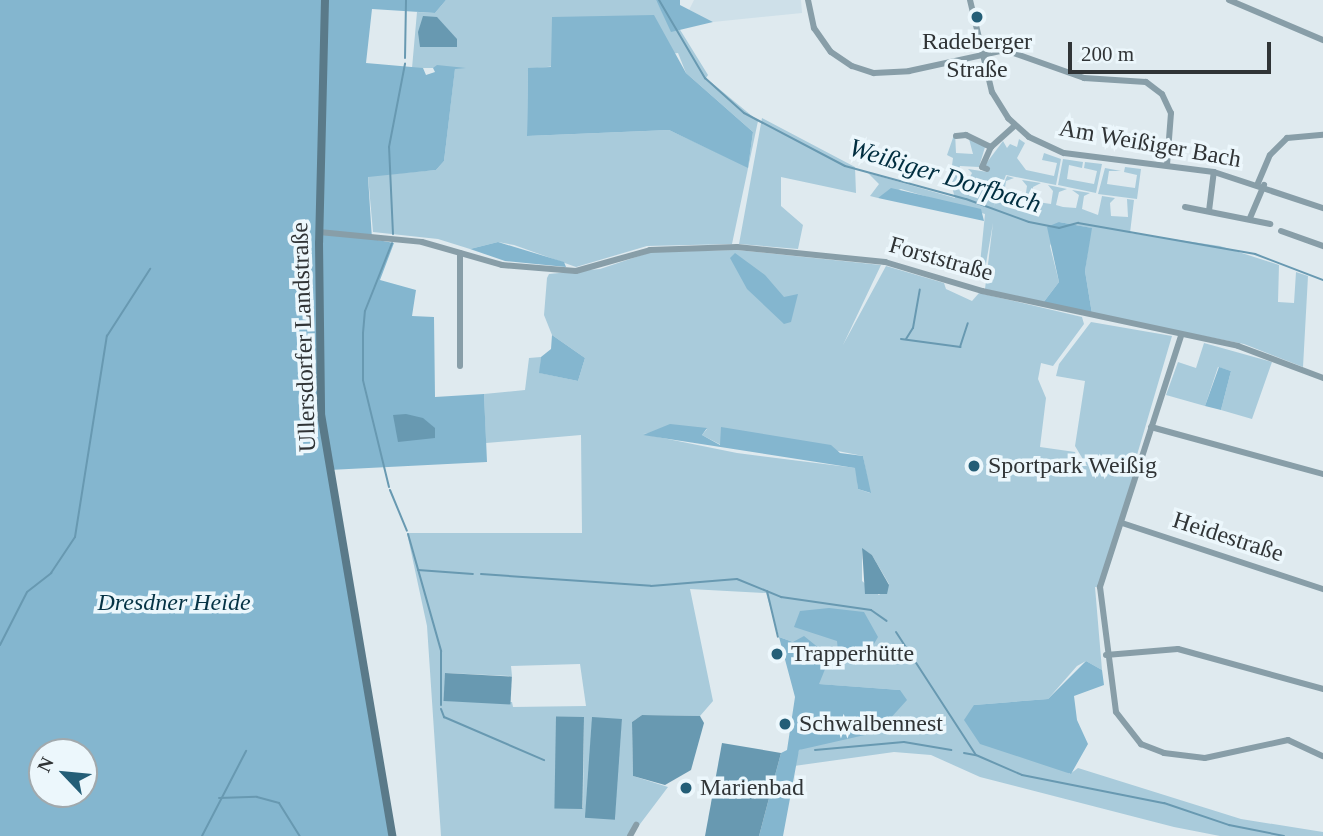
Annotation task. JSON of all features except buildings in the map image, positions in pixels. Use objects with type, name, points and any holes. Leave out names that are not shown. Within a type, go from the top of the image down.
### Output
[{"type":"main road","name":"Ullersdorfer Landstraße","points":[[325,0],[319,232],[321,414],[392,836]]},
{"type":"street","points":[[808,0],[814,28],[824,44],[852,66],[897,73],[1005,50],[1084,78],[1134,80],[1153,86],[1168,101],[1171,113],[1167,165]]},
{"type":"street","points":[[970,0],[981,55]]},
{"type":"street","points":[[1229,0],[1323,40]]},
{"type":"street","name":"Am Weißiger Bach","points":[[981,55],[996,101],[1014,125],[1037,142],[1064,153],[1214,172],[1261,184],[1323,208]]},
{"type":"street","points":[[987,169],[982,167],[991,147],[1014,125]]},
{"type":"street","points":[[961,134],[991,147]]},
{"type":"street","points":[[1250,218],[1270,155],[1287,138],[1323,135]]},
{"type":"street","points":[[1209,211],[1214,172]]},
{"type":"street","points":[[1185,207],[1270,224]]},
{"type":"street","points":[[1281,230],[1323,246]]},
{"type":"street","name":"Forststraße","points":[[319,232],[422,242],[502,265],[576,271],[650,250],[737,247],[885,261],[982,292],[1238,346],[1323,377]]},
{"type":"street","points":[[460,253],[460,366]]},
{"type":"street","points":[[1181,336],[1100,587],[1115,712],[1142,744],[1164,753],[1205,758],[1288,740],[1323,756]]},
{"type":"street","points":[[1151,427],[1323,474]]},
{"type":"street","name":"Heidestraße","points":[[1122,523],[1323,589]]},
{"type":"street","points":[[1106,654],[1178,649],[1323,689]]},
{"type":"street","points":[[630,836],[636,825]]},
{"type":"shaded area","points":[[446,0],[656,0],[672,31],[679,28],[708,75],[706,78],[758,121],[732,244],[647,246],[576,267],[498,242],[470,249],[438,239],[373,232],[368,176],[436,170],[444,161],[455,68],[412,68],[417,12],[435,13]],"holes":[[[678,53],[686,73],[753,132],[748,167],[669,130],[527,136],[528,69]]]},
{"type":"shaded area","points":[[694,0],[801,0],[802,13],[713,22],[689,10]]},
{"type":"shaded area","points":[[423,16],[437,17],[457,39],[457,47],[420,47],[418,32]]},
{"type":"shaded area","points":[[762,118],[855,167],[856,193],[781,177],[781,206],[803,225],[798,249],[739,244]]},
{"type":"shaded area","points":[[955,132],[956,153],[973,154],[969,139],[985,147],[979,167],[960,166],[957,175],[963,183],[967,183],[972,173],[968,169],[988,172],[990,168],[985,165],[1003,141],[1007,148],[1010,144],[1017,147],[1019,139],[1025,143],[1017,158],[1026,170],[1054,176],[1057,163],[1042,160],[1044,153],[1061,159],[1056,185],[1006,175],[993,208],[1007,176],[1014,178],[1006,181],[1004,194],[1025,199],[1027,186],[1022,180],[1041,183],[1033,187],[1031,201],[1051,204],[1053,191],[1048,185],[1067,189],[1059,192],[1056,205],[1076,208],[1079,195],[1072,190],[1090,193],[1084,196],[1082,209],[1098,215],[1102,196],[1115,198],[1110,203],[1111,216],[1128,217],[1127,199],[1134,200],[1130,233],[1220,246],[1279,265],[1278,302],[1294,303],[1296,272],[1308,276],[1303,367],[1244,344],[1092,314],[1085,271],[1091,228],[1059,222],[1050,246],[1059,282],[1043,303],[985,289],[993,223],[983,281],[979,274],[985,214],[901,189],[878,198],[870,196],[879,184],[868,173],[955,198],[950,180],[953,158],[947,155]]},
{"type":"shaded area","points":[[1063,159],[1083,162],[1082,168],[1069,165],[1067,179],[1094,184],[1097,171],[1084,168],[1085,162],[1102,164],[1096,193],[1058,185]]},
{"type":"shaded area","points":[[1125,167],[1141,169],[1137,199],[1098,194],[1105,168],[1121,171],[1109,171],[1107,184],[1135,188],[1137,175],[1124,172]]},
{"type":"shaded area","points":[[737,250],[881,265],[843,345],[886,266],[944,283],[946,289],[972,301],[979,293],[1082,317],[1084,324],[1053,366],[1041,363],[1038,379],[1046,398],[1040,447],[1075,452],[1079,466],[1087,466],[1075,446],[1085,381],[1056,376],[1059,364],[1091,322],[1172,336],[1132,472],[1138,474],[1100,587],[1095,587],[1102,670],[1086,661],[1077,666],[1048,699],[974,705],[1070,774],[1078,768],[1241,819],[1323,832],[1323,836],[1220,836],[1174,827],[980,777],[931,755],[894,752],[794,766],[799,750],[811,745],[878,732],[900,690],[818,684],[793,642],[779,637],[766,593],[690,589],[713,701],[700,716],[642,715],[632,722],[633,776],[668,787],[631,836],[441,836],[427,626],[407,533],[582,533],[581,435],[486,443],[484,394],[525,390],[529,358],[541,357],[540,373],[578,381],[585,358],[552,335],[544,315],[549,274],[600,269],[651,252]],"holes":[[[721,428],[863,456],[870,493],[858,489],[856,468],[737,453],[643,434],[707,429],[702,435],[721,445]],[[862,549],[872,555],[889,584],[879,595],[862,581]],[[580,664],[586,706],[513,707],[512,702],[447,701],[446,673],[512,676],[511,666]],[[584,717],[583,808],[556,807],[556,719]]]},
{"type":"shaded area","points":[[1204,343],[1272,362],[1252,419],[1221,410],[1231,371],[1218,367],[1205,406],[1166,395],[1178,362],[1196,368]]},
{"type":"shaded area","points":[[406,414],[423,418],[435,428],[435,438],[398,442],[393,415]]},
{"type":"shaded area","points":[[862,548],[872,555],[889,585],[887,594],[865,594]]},
{"type":"shaded area","points":[[445,673],[512,677],[510,704],[444,701]]},
{"type":"shaded area","points":[[642,715],[700,716],[704,723],[691,770],[665,785],[633,776],[632,722]]},
{"type":"shaded area","points":[[556,717],[584,717],[582,809],[554,808]]},
{"type":"shaded area","points":[[592,717],[622,719],[615,820],[585,818]]},
{"type":"shaded area","points":[[722,743],[781,753],[759,836],[705,836]]},
{"type":"green space","name":"Dresdner Heide","points":[[0,0],[446,0],[435,13],[372,9],[366,63],[423,68],[426,75],[435,72],[433,68],[437,65],[466,68],[455,69],[444,161],[436,170],[368,177],[372,239],[394,243],[380,280],[416,290],[412,316],[434,317],[435,397],[484,394],[487,462],[329,470],[389,836],[0,836]]},
{"type":"green space","points":[[656,0],[680,0],[680,5],[713,22],[671,32]]},
{"type":"green space","points":[[654,15],[686,73],[753,132],[748,168],[669,130],[527,136],[528,68],[551,67],[552,17]]},
{"type":"green space","points":[[891,188],[981,209],[984,221],[878,198]]},
{"type":"green space","points":[[1059,222],[1092,228],[1085,271],[1092,314],[1043,303],[1059,282],[1047,227]]},
{"type":"green space","points":[[498,242],[564,262],[566,267],[505,261],[470,249]]},
{"type":"green space","points":[[735,253],[765,275],[784,297],[798,294],[791,322],[784,324],[747,289],[730,258]]},
{"type":"green space","points":[[552,335],[585,358],[578,381],[539,373],[541,357],[551,349]]},
{"type":"green space","points":[[1219,367],[1231,371],[1221,410],[1205,406]]},
{"type":"green space","points":[[670,424],[707,428],[702,435],[720,445],[721,427],[831,445],[840,453],[863,456],[871,493],[858,489],[855,468],[643,435]]},
{"type":"green space","points":[[829,608],[864,612],[878,637],[871,649],[838,651],[837,641],[794,627],[800,611]]},
{"type":"green space","points":[[804,636],[830,657],[819,684],[900,690],[907,700],[878,732],[799,750],[783,836],[759,836],[781,753],[787,750],[795,697],[779,637],[793,642]]},
{"type":"green space","points":[[1086,661],[1102,670],[1104,685],[1074,696],[1077,720],[1088,744],[1071,774],[980,744],[964,720],[974,705],[1048,699]]},
{"type":"waterway","points":[[405,58],[406,0]]},
{"type":"waterway","name":"Weißiger Dorfbach","points":[[659,0],[705,78],[744,113],[845,166],[966,199],[1029,222],[1059,228],[1078,223],[1255,254],[1323,280]]},
{"type":"waterway","points":[[393,234],[389,147],[405,64]]},
{"type":"waterway","points":[[389,487],[363,380],[363,333],[365,311],[392,243]]},
{"type":"waterway","points":[[0,645],[27,592],[51,573],[75,537],[107,336],[150,269]]},
{"type":"waterway","points":[[906,339],[913,328],[920,290]]},
{"type":"waterway","points":[[901,339],[960,347],[968,323]]},
{"type":"waterway","points":[[390,490],[407,531]]},
{"type":"waterway","points":[[408,534],[441,651],[441,705]]},
{"type":"waterway","points":[[418,570],[473,574]]},
{"type":"waterway","points":[[481,574],[651,586],[737,579],[781,597],[871,610],[887,621]]},
{"type":"waterway","points":[[767,591],[778,637]]},
{"type":"waterway","points":[[896,632],[976,755],[1022,775],[1164,803],[1229,825],[1284,836]]},
{"type":"waterway","points":[[441,709],[444,717],[544,760]]},
{"type":"waterway","points":[[815,750],[904,742],[951,750]]},
{"type":"waterway","points":[[202,836],[246,751]]},
{"type":"waterway","points":[[964,753],[975,755]]},
{"type":"waterway","points":[[219,798],[257,797],[279,803],[300,836]]},
{"type":"place","name":"Radeberger Straße","points":[[977,17]]},
{"type":"place","name":"Sportpark Weißig","points":[[974,466]]},
{"type":"place","name":"Trapperhütte","points":[[777,654]]},
{"type":"place","name":"Schwalbennest","points":[[785,724]]},
{"type":"place","name":"Marienbad","points":[[686,788]]}]
